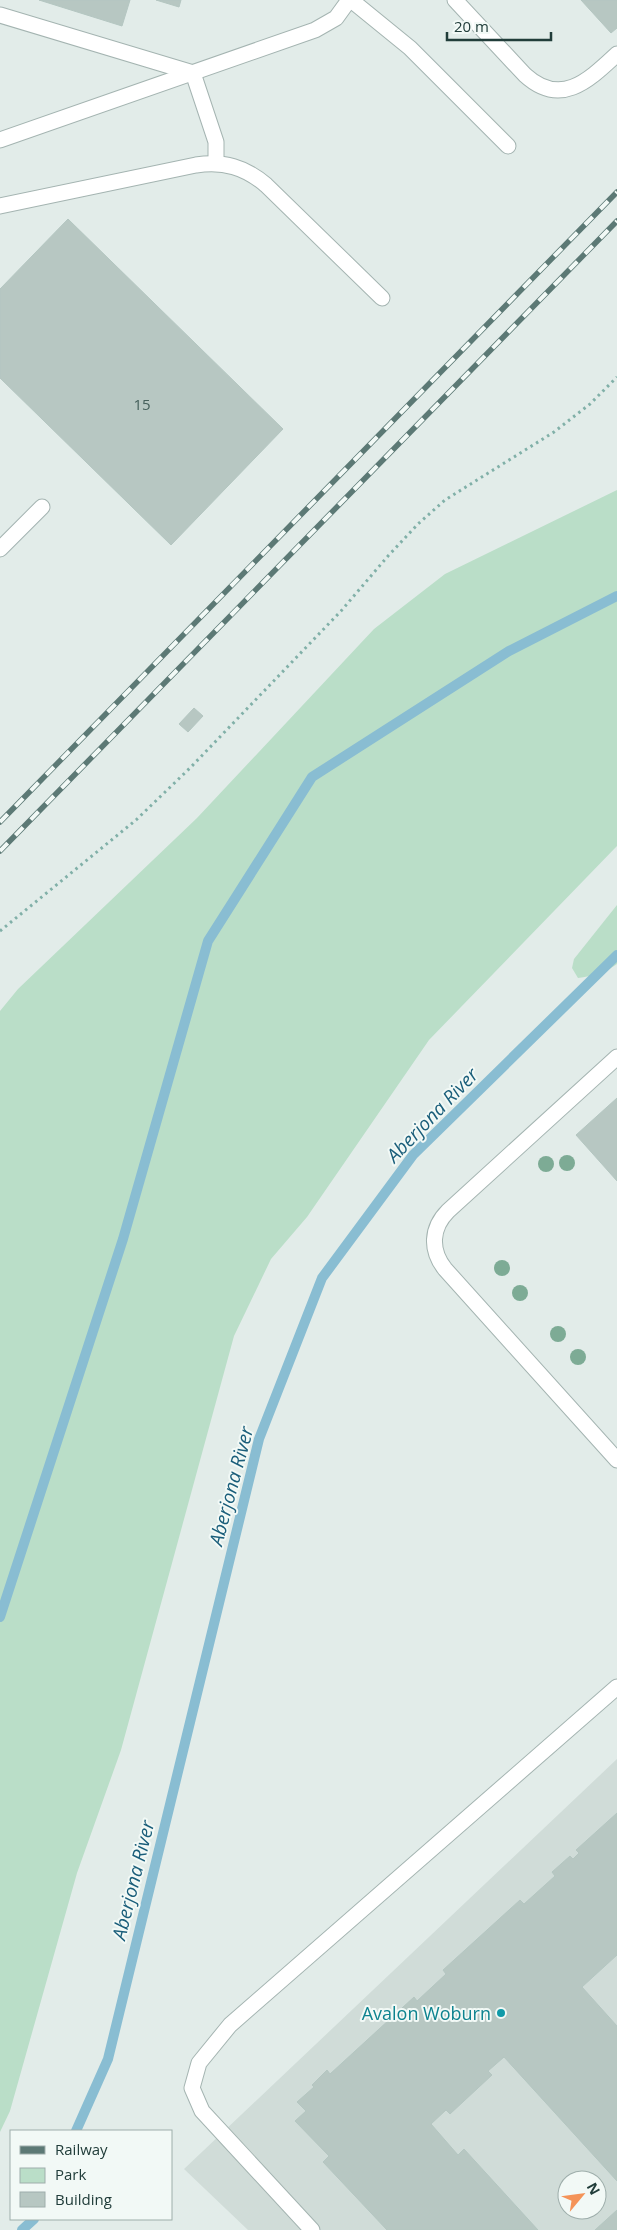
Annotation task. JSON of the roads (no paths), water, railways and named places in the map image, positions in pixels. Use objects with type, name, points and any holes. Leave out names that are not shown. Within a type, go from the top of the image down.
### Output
[{"type":"lane","points":[[0,140],[315,30],[336,18],[350,0],[410,48],[508,146]]},
{"type":"lane","points":[[455,0],[524,75],[547,89],[566,90],[582,84],[617,54]]},
{"type":"lane","points":[[0,15],[193,73]]},
{"type":"lane","points":[[193,73],[216,142],[216,164]]},
{"type":"lane","points":[[0,206],[196,165],[216,164],[234,166],[262,181],[382,298]]},
{"type":"lane","points":[[0,549],[42,507]]},
{"type":"lane","points":[[617,1057],[448,1211],[438,1224],[434,1239],[436,1255],[445,1269],[617,1460]]},
{"type":"lane","points":[[312,2230],[202,2111],[192,2088],[199,2063],[230,2025],[617,1686]]},
{"type":"waterway","points":[[0,1617],[123,1239],[208,941],[312,777],[509,651],[617,596]]},
{"type":"waterway","name":"Aberjona River","points":[[76,2130],[108,2059],[259,1439],[322,1278],[413,1155],[617,955]]},
{"type":"waterway","name":"Aberjona River","points":[[22,2230],[33,2220]]},
{"type":"railway","points":[[0,822],[617,192]]},
{"type":"railway","points":[[0,851],[617,221]]},
{"type":"place","name":"Avalon Woburn","points":[[501,2013]]}]
